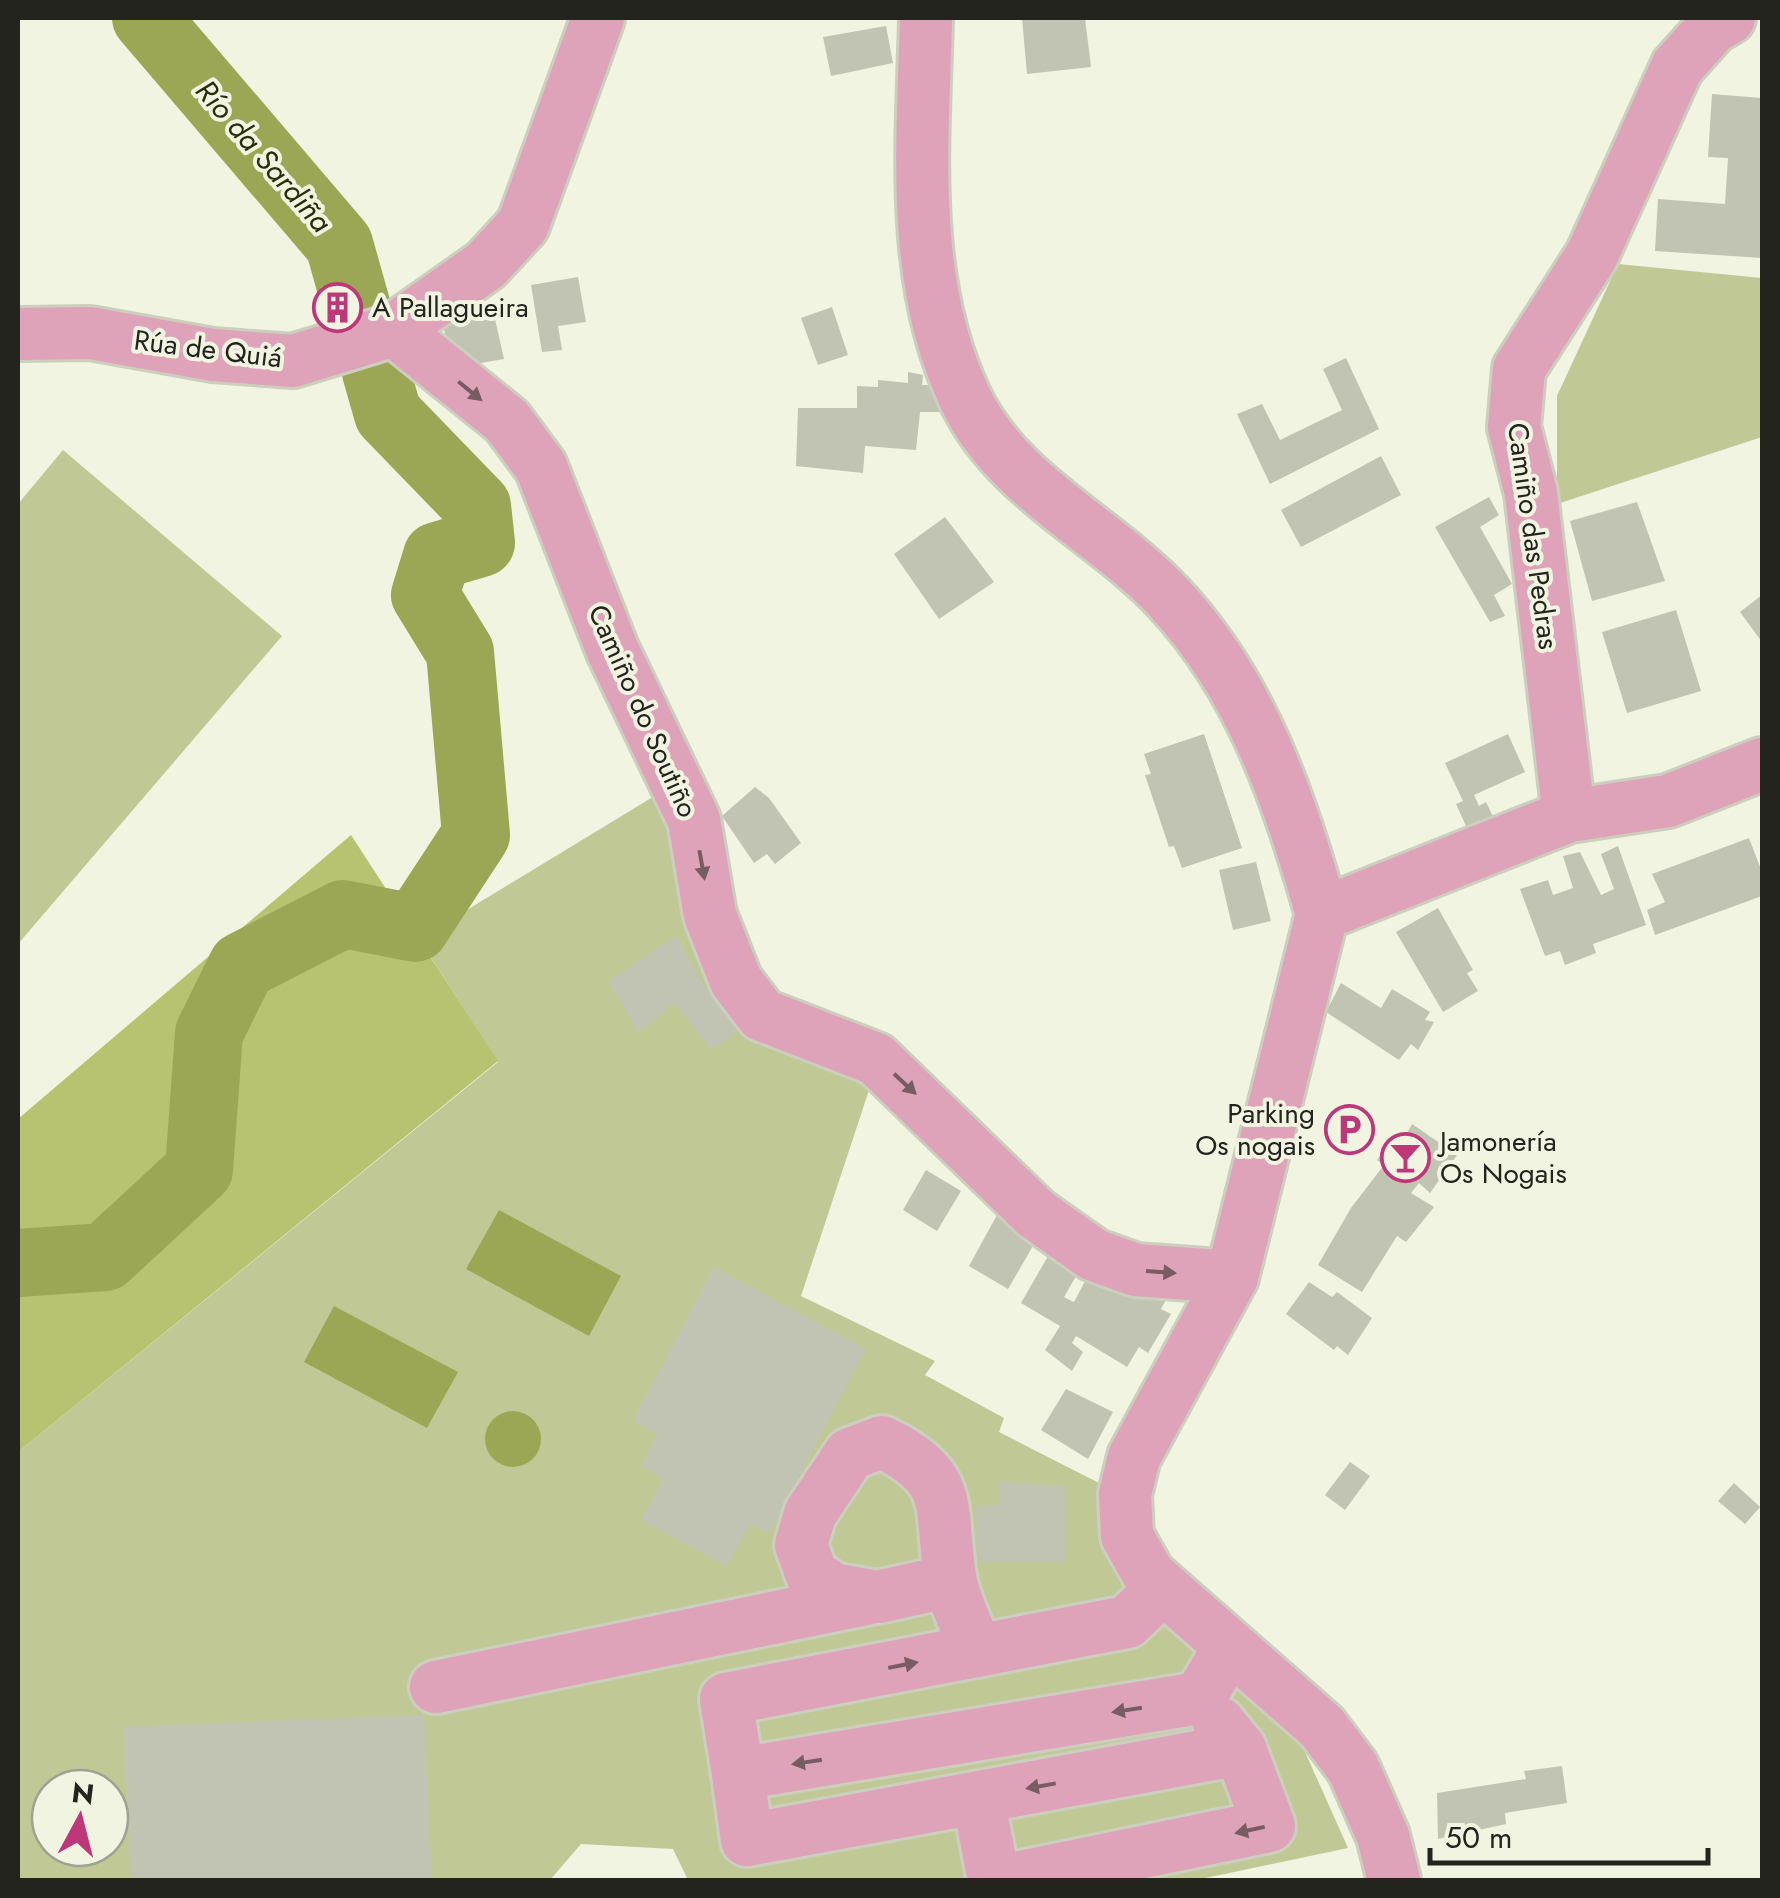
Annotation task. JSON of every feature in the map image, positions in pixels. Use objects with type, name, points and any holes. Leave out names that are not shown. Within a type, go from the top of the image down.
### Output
[{"type":"street","name":"Rúa de Quiá","points":[[18,334],[90,333],[213,355],[292,361],[394,330],[486,265],[523,225],[598,18]]},
{"type":"street","points":[[926,18],[922,222],[938,324],[966,400],[1001,450],[1070,517],[1167,595],[1208,645],[1250,710],[1292,806],[1322,914],[1232,1278],[1134,1458],[1125,1494],[1128,1536],[1148,1574],[1322,1728],[1353,1768],[1383,1836],[1394,1880]]},
{"type":"street","name":"Camiño das Pedras","points":[[1569,816],[1531,494],[1514,427],[1518,369],[1592,255],[1677,67],[1714,27],[1729,18]]},
{"type":"street","name":"Camiño do Soutiño","points":[[394,330],[507,421],[541,467],[612,649],[694,820],[710,915],[736,982],[762,1014],[876,1058],[1036,1214],[1094,1255],[1136,1270],[1232,1278]]},
{"type":"street","points":[[1322,914],[1569,816],[1668,801],[1762,764]]},
{"type":"street","points":[[878,1597],[833,1589],[812,1575],[801,1545],[810,1514],[850,1454],[882,1442],[920,1461],[943,1497],[950,1582],[977,1651]]},
{"type":"street","points":[[436,1687],[950,1582]]},
{"type":"street","points":[[1163,1588],[1127,1622],[726,1699],[748,1840],[1240,1749]]},
{"type":"street","points":[[738,1774],[1199,1698],[1230,1647]]},
{"type":"street","points":[[1007,1880],[1269,1826],[1240,1749],[1199,1698]]},
{"type":"street","points":[[978,1798],[994,1880]]},
{"type":"shaded area","points":[[1618,264],[1762,278],[1762,437],[1557,504],[1557,396]]},
{"type":"shaded area","points":[[63,450],[282,636],[18,944],[18,504]]},
{"type":"shaded area","points":[[666,789],[713,969],[876,1069],[801,1296],[935,1361],[925,1375],[1004,1418],[999,1432],[1101,1484],[1124,1588],[1297,1734],[1348,1848],[1196,1880],[688,1880],[673,1849],[581,1844],[550,1880],[18,1880],[18,1452],[498,1062],[419,939]]},
{"type":"shaded area","points":[[351,835],[498,1061],[18,1452],[18,1119]]},
{"type":"shaded area","points":[[499,1210],[621,1276],[589,1336],[466,1269]]},
{"type":"shaded area","points":[[334,1306],[458,1372],[427,1428],[304,1362]]},
{"type":"shaded area","points":[[513,1411],[533,1419],[541,1439],[533,1459],[513,1467],[493,1459],[485,1439],[493,1419]]},
{"type":"building","points":[[1022,18],[1085,18],[1091,67],[1027,74]]},
{"type":"building","points":[[886,26],[893,63],[831,76],[823,37]]},
{"type":"building","points":[[1712,94],[1762,98],[1762,258],[1655,251],[1658,199],[1725,204],[1728,158],[1708,157]]},
{"type":"building","points":[[578,277],[586,322],[558,326],[562,350],[542,352],[531,285]]},
{"type":"building","name":"A Pallagueira","points":[[346,284],[353,326],[328,330],[321,287]]},
{"type":"building","points":[[832,307],[848,355],[818,365],[801,318]]},
{"type":"building","points":[[493,310],[504,359],[452,368],[442,320]]},
{"type":"building","points":[[1346,358],[1379,429],[1270,484],[1237,414],[1262,404],[1280,440],[1342,410],[1323,369]]},
{"type":"building","points":[[908,372],[923,375],[922,385],[937,385],[947,412],[920,412],[916,450],[865,446],[863,473],[796,466],[798,408],[857,408],[857,386],[878,387],[878,380],[908,383]]},
{"type":"building","points":[[1381,456],[1401,495],[1301,547],[1281,510]]},
{"type":"building","points":[[1489,497],[1499,515],[1480,527],[1512,584],[1494,595],[1505,616],[1490,622],[1435,527]]},
{"type":"building","points":[[1637,502],[1665,581],[1592,601],[1570,521]]},
{"type":"building","points":[[945,517],[994,582],[939,619],[894,554]]},
{"type":"building","points":[[1762,595],[1762,642],[1740,612]]},
{"type":"building","points":[[1676,610],[1701,691],[1627,713],[1602,632]]},
{"type":"building","points":[[1204,734],[1242,848],[1182,868],[1174,846],[1169,847],[1145,775],[1151,774],[1144,754]]},
{"type":"building","points":[[1508,734],[1525,772],[1474,795],[1479,806],[1486,802],[1497,825],[1471,837],[1456,804],[1463,801],[1445,763]]},
{"type":"building","points":[[755,787],[769,798],[801,843],[775,864],[767,854],[754,863],[722,816]]},
{"type":"building","points":[[1749,838],[1762,872],[1762,896],[1655,935],[1647,910],[1665,902],[1652,874]]},
{"type":"building","points":[[1618,846],[1646,925],[1593,944],[1596,953],[1565,965],[1560,951],[1545,956],[1520,889],[1548,880],[1553,895],[1573,888],[1563,856],[1580,852],[1601,895],[1614,889],[1601,854]]},
{"type":"building","points":[[1256,862],[1271,921],[1233,930],[1219,870]]},
{"type":"building","points":[[1438,908],[1473,970],[1467,973],[1478,991],[1443,1012],[1396,932]]},
{"type":"building","points":[[676,936],[703,984],[738,1030],[712,1050],[675,1003],[638,1032],[609,981]]},
{"type":"building","points":[[1341,983],[1381,1008],[1392,989],[1430,1012],[1425,1020],[1434,1022],[1418,1050],[1411,1044],[1399,1060],[1326,1012]]},
{"type":"building","points":[[1412,1124],[1457,1155],[1430,1193],[1419,1183],[1411,1193],[1434,1207],[1406,1242],[1397,1236],[1362,1292],[1318,1265],[1351,1208],[1384,1165],[1377,1160],[1397,1134],[1404,1139]]},
{"type":"building","points":[[926,1170],[961,1191],[937,1231],[903,1210]]},
{"type":"building","points":[[997,1215],[1037,1239],[1008,1289],[969,1266]]},
{"type":"building","points":[[1055,1244],[1083,1264],[1064,1297],[1074,1302],[1092,1268],[1168,1296],[1161,1309],[1171,1314],[1148,1353],[1139,1347],[1127,1367],[1076,1336],[1072,1343],[1083,1352],[1072,1371],[1045,1350],[1060,1326],[1021,1303]]},
{"type":"building","points":[[714,1267],[866,1349],[769,1534],[750,1524],[727,1566],[641,1520],[664,1478],[642,1467],[657,1434],[633,1421]]},
{"type":"building","points":[[1309,1282],[1332,1297],[1337,1292],[1372,1318],[1348,1355],[1337,1346],[1334,1350],[1286,1314]]},
{"type":"building","points":[[1066,1389],[1113,1412],[1088,1459],[1041,1430]]},
{"type":"building","points":[[1350,1462],[1370,1476],[1345,1510],[1325,1495]]},
{"type":"building","points":[[1000,1482],[1065,1486],[1065,1562],[977,1562],[976,1506],[1000,1505]]},
{"type":"building","points":[[1734,1483],[1760,1507],[1745,1524],[1718,1501]]},
{"type":"building","points":[[424,1715],[432,1880],[131,1880],[130,1768],[126,1768],[124,1727]]},
{"type":"building","points":[[1562,1766],[1567,1803],[1505,1813],[1506,1824],[1438,1839],[1437,1793],[1526,1779],[1524,1771]]},
{"type":"waterway","name":"Río da Sardiña","points":[[146,18],[339,244],[357,308]]},
{"type":"waterway","name":"Río da Sardiña","points":[[18,1263],[105,1257],[199,1170],[209,1033],[242,966],[343,914],[415,928],[476,835],[460,652],[425,595],[437,556],[481,543],[477,506],[388,414],[376,372]]},
{"type":"place","name":"A Pallagueira","points":[[337,307]]},
{"type":"place","name":"Parking Os nogais","points":[[1350,1129]]},
{"type":"place","name":"Jamonería Os Nogais","points":[[1405,1157]]}]
